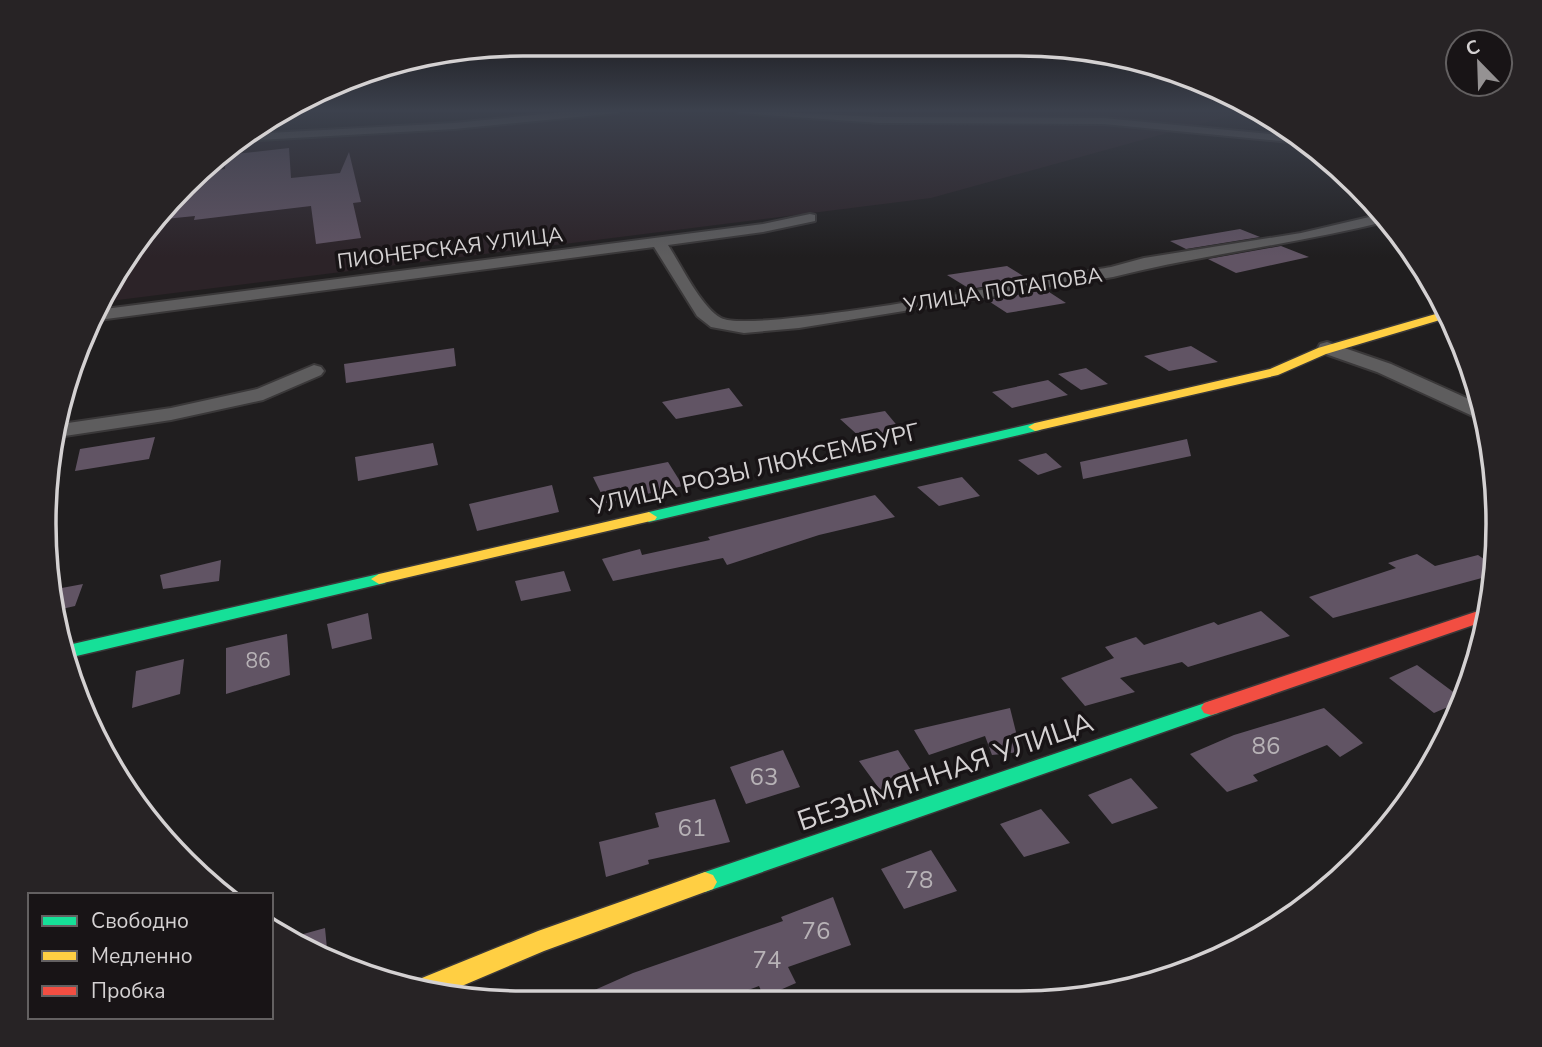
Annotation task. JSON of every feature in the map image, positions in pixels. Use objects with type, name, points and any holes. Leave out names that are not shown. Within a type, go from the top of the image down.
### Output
[{"type":"street","name":"ПИОНЕРСКАЯ УЛИЦА","points":[[105,315],[763,228],[810,218]]},
{"type":"street","name":"УЛИЦА ПОТАПОВА","points":[[659,242],[703,312],[717,323],[744,328],[799,323],[1112,272],[1144,263],[1301,238],[1374,221]]},
{"type":"street","name":"УЛИЦА РОЗЫ ЛЮКСЕМБУРГ","points":[[74,650],[1274,372],[1293,360],[1327,348],[1437,315]]},
{"type":"street","points":[[1327,348],[1384,368],[1471,408]]},
{"type":"street","points":[[65,430],[171,414],[263,394],[314,371]]},
{"type":"street","name":"БЕЗЫМЯННАЯ УЛИЦА","points":[[440,983],[538,943],[752,866],[1476,617]]},
{"type":"shaded area","points":[[232,159],[1073,159],[931,198],[113,301],[135,264],[172,215]]},
{"type":"building","points":[[232,159],[290,159],[291,178],[340,173],[346,159],[351,159],[361,202],[353,203],[361,238],[316,244],[311,206],[194,220],[195,216],[169,219],[215,172],[225,169],[225,164]]},
{"type":"building","points":[[1240,229],[1260,237],[1186,249],[1170,241]]},
{"type":"building","points":[[1281,246],[1309,257],[1236,273],[1208,259]]},
{"type":"building","points":[[1007,266],[1028,279],[970,289],[947,275]]},
{"type":"building","points":[[1046,290],[1066,303],[1007,313],[987,300]]},
{"type":"building","points":[[1191,346],[1218,362],[1169,371],[1144,356]]},
{"type":"building","points":[[454,348],[456,366],[346,383],[344,364]]},
{"type":"building","points":[[1086,368],[1108,384],[1081,390],[1058,374]]},
{"type":"building","points":[[1048,380],[1068,395],[1012,408],[992,392]]},
{"type":"building","points":[[729,388],[743,406],[676,419],[662,402]]},
{"type":"building","points":[[885,411],[900,429],[861,438],[840,419]]},
{"type":"building","points":[[155,437],[149,459],[75,471],[80,449]]},
{"type":"building","points":[[1187,439],[1191,456],[1083,479],[1080,462]]},
{"type":"building","points":[[433,443],[438,465],[358,481],[355,457]]},
{"type":"building","points":[[1046,453],[1062,467],[1038,475],[1018,460]]},
{"type":"building","points":[[668,462],[683,486],[606,503],[593,477]]},
{"type":"building","points":[[962,477],[980,496],[939,506],[917,487]]},
{"type":"building","points":[[552,485],[559,512],[477,531],[469,504]]},
{"type":"building","points":[[875,495],[895,517],[819,535],[727,565],[723,558],[613,581],[602,559],[640,549],[642,555],[710,540],[708,537]]},
{"type":"building","points":[[1417,554],[1435,566],[1478,555],[1484,559],[1483,578],[1333,618],[1309,597],[1396,568],[1388,563]]},
{"type":"building","points":[[221,560],[219,581],[163,589],[160,575]]},
{"type":"building","points":[[564,571],[571,591],[521,601],[515,581]]},
{"type":"building","points":[[83,584],[75,606],[64,609],[61,588]]},
{"type":"building","points":[[1261,611],[1290,636],[1188,667],[1182,662],[1120,678],[1135,692],[1085,706],[1061,678],[1114,658],[1105,647],[1136,637],[1144,645],[1214,622],[1218,625]]},
{"type":"building","points":[[368,613],[372,639],[332,649],[327,624]]},
{"type":"building","points":[[287,634],[290,675],[226,694],[226,648]]},
{"type":"building","points":[[184,659],[180,694],[132,708],[136,671]]},
{"type":"building","points":[[1417,665],[1454,692],[1448,707],[1434,713],[1389,678]]},
{"type":"building","points":[[1010,708],[1021,752],[992,755],[985,736],[929,755],[914,730]]},
{"type":"building","points":[[1324,708],[1363,743],[1340,757],[1327,745],[1253,775],[1258,781],[1227,792],[1190,754],[1234,735]]},
{"type":"building","points":[[783,750],[800,787],[746,804],[730,767]]},
{"type":"building","points":[[898,750],[920,784],[883,794],[859,761]]},
{"type":"building","points":[[1131,778],[1158,808],[1112,824],[1088,795]]},
{"type":"building","points":[[715,799],[730,842],[648,860],[649,864],[606,877],[599,842],[659,827],[655,813]]},
{"type":"building","points":[[1041,809],[1070,843],[1024,857],[1000,824]]},
{"type":"building","points":[[931,850],[957,891],[904,909],[881,869]]},
{"type":"building","points":[[833,897],[851,945],[788,967],[796,983],[778,991],[761,991],[759,986],[746,991],[592,991],[633,973],[783,921],[781,917]]},
{"type":"building","points":[[325,928],[327,947],[317,943],[302,934]]},
{"type":"traffic: fast","points":[[649,517],[1035,427]]},
{"type":"traffic: fast","points":[[74,650],[379,579]]},
{"type":"traffic: fast","points":[[705,882],[1211,708]]},
{"type":"traffic: slow","points":[[1035,427],[1274,372],[1322,351],[1438,317]]},
{"type":"traffic: slow","points":[[379,579],[649,517]]},
{"type":"traffic: slow","points":[[440,983],[538,942],[705,882]]},
{"type":"traffic: jam","points":[[1211,708],[1476,617]]}]
